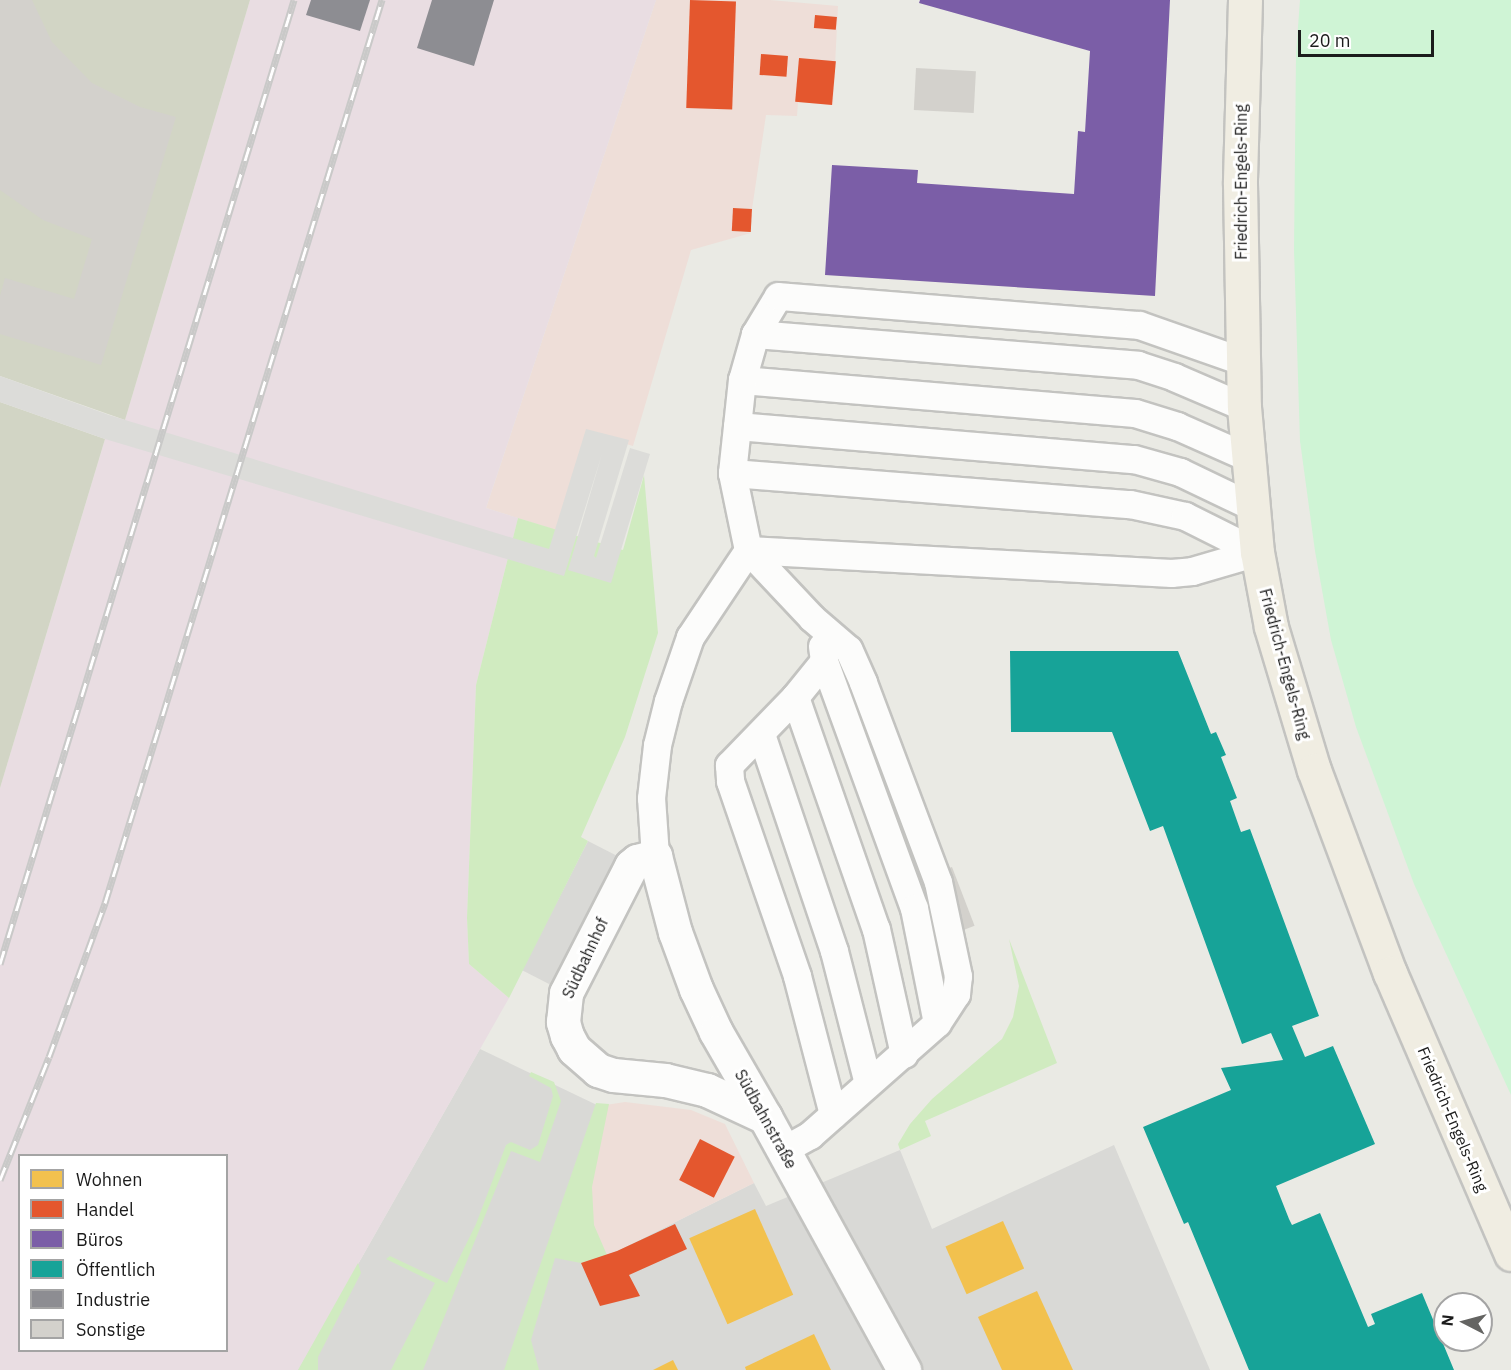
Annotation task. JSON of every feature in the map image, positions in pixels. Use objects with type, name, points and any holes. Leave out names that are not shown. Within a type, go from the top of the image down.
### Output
[{"type":"main road","name":"Friedrich-Engels-Ring","points":[[1245,0],[1240,184],[1242,361],[1251,506],[1257,552],[1272,627],[1314,770],[1390,973],[1511,1254]]},
{"type":"street","name":"Südbahnhof","points":[[655,856],[637,861],[631,866],[566,993],[563,1022],[567,1036],[574,1049],[598,1070],[613,1075],[665,1080],[698,1087],[765,1117]]},
{"type":"street","name":"Südbahnstraße","points":[[655,856],[675,932],[696,989],[716,1032],[904,1370]]},
{"type":"lane","points":[[783,1150],[810,1134],[904,1054],[936,1023],[956,994],[958,976],[938,882],[863,682],[848,649],[818,624],[748,550],[732,472],[742,380],[755,334],[778,296],[1139,325],[1242,361]]},
{"type":"lane","points":[[755,334],[1137,365],[1174,376],[1244,407]]},
{"type":"lane","points":[[742,380],[1135,413],[1177,426],[1248,457]]},
{"type":"lane","points":[[737,426],[1134,459],[1180,471],[1251,506]]},
{"type":"lane","points":[[732,472],[1130,504],[1185,516],[1257,552]]},
{"type":"lane","points":[[748,550],[1171,573],[1192,571],[1257,552]]},
{"type":"lane","points":[[655,856],[651,798],[657,745],[668,701],[690,637],[748,550]]},
{"type":"lane","points":[[818,624],[825,660],[914,908],[936,1023]]},
{"type":"lane","points":[[825,660],[795,697],[729,765],[730,781],[797,976],[833,1114]]},
{"type":"lane","points":[[795,697],[876,928],[904,1054]]},
{"type":"lane","points":[[761,734],[834,951],[868,1083]]},
{"type":"shaded area","points":[[0,0],[250,0],[125,420],[0,376]]},
{"type":"shaded area","points":[[250,0],[656,0],[486,508],[518,518],[476,685],[467,918],[469,964],[509,998],[298,1370],[0,1370],[0,788],[112,416],[125,420]]},
{"type":"shaded area","points":[[656,0],[770,0],[838,6],[833,105],[798,102],[797,116],[766,115],[752,209],[733,208],[732,231],[751,233],[691,250],[633,446],[588,433],[559,531],[486,508]]},
{"type":"shaded area","points":[[0,402],[105,439],[0,788]]},
{"type":"shaded area","points":[[588,841],[618,856],[552,986],[522,970]]},
{"type":"shaded area","points":[[480,1049],[599,1106],[617,1251],[754,1183],[766,1206],[900,1150],[932,1229],[1114,1145],[1210,1370],[298,1370]]},
{"type":"shaded area","points":[[625,1102],[691,1110],[725,1124],[754,1183],[617,1251],[581,1263],[599,1106]]},
{"type":"green space","points":[[1300,0],[1511,0],[1511,1095],[1414,884],[1356,727],[1331,640],[1315,551],[1300,441],[1294,250],[1296,54]]},
{"type":"green space","points":[[644,475],[658,633],[625,737],[581,837],[588,841],[509,998],[469,964],[467,918],[476,685],[518,518],[623,550]]},
{"type":"green space","points":[[1009,939],[1057,1063],[925,1121],[931,1136],[900,1150],[898,1144],[910,1124],[932,1099],[1002,1039],[1013,1017],[1019,986]]},
{"type":"green space","points":[[531,1072],[554,1082],[561,1101],[540,1162],[511,1151],[423,1370],[391,1370],[435,1283],[386,1259],[390,1256],[447,1283],[476,1224],[506,1145],[511,1142],[530,1150],[538,1145],[553,1096],[551,1088],[529,1076]]},
{"type":"green space","points":[[596,1103],[609,1104],[592,1187],[594,1225],[607,1255],[581,1263],[555,1258],[531,1340],[539,1370],[504,1370]]},
{"type":"green space","points":[[358,1263],[361,1273],[318,1357],[318,1370],[298,1370]]},
{"type":"pier","points":[[0,376],[112,416],[549,549],[586,429],[629,440],[594,556],[596,558],[630,448],[650,454],[611,583],[568,570],[602,454],[564,576],[105,439],[0,402]]},
{"type":"building: Wohnen","points":[[755,1209],[793,1295],[727,1324],[689,1238]]},
{"type":"building: Wohnen","points":[[1003,1221],[1024,1269],[967,1294],[945,1247]]},
{"type":"building: Wohnen","points":[[1037,1291],[1073,1370],[1002,1370],[978,1317]]},
{"type":"building: Wohnen","points":[[814,1334],[831,1370],[746,1370],[745,1367]]},
{"type":"building: Wohnen","points":[[673,1360],[678,1370],[653,1370]]},
{"type":"building: Handel","points":[[690,0],[736,2],[732,110],[686,108]]},
{"type":"building: Handel","points":[[815,15],[837,17],[836,30],[814,28]]},
{"type":"building: Handel","points":[[761,54],[788,56],[786,77],[760,75]]},
{"type":"building: Handel","points":[[799,58],[836,61],[832,105],[795,102]]},
{"type":"building: Handel","points":[[733,208],[752,209],[751,232],[732,231]]},
{"type":"building: Handel","points":[[700,1139],[735,1157],[714,1198],[679,1180]]},
{"type":"building: Handel","points":[[675,1224],[687,1249],[629,1275],[640,1296],[600,1306],[581,1263],[617,1251]]},
{"type":"building: Büros","points":[[920,0],[1170,0],[1155,296],[825,275],[832,165],[918,170],[917,183],[1074,194],[1078,131],[1085,132],[1090,51],[919,3]]},
{"type":"building: Öffentlich","points":[[1010,651],[1178,651],[1211,734],[1216,732],[1226,755],[1221,757],[1237,798],[1230,801],[1241,832],[1250,829],[1319,1016],[1292,1026],[1305,1057],[1333,1046],[1375,1144],[1276,1186],[1292,1225],[1320,1213],[1368,1327],[1375,1324],[1371,1314],[1422,1293],[1433,1319],[1433,1352],[1447,1352],[1454,1370],[1249,1370],[1188,1222],[1184,1224],[1143,1127],[1231,1090],[1221,1068],[1283,1060],[1271,1033],[1242,1044],[1163,826],[1150,831],[1112,732],[1011,732]]},
{"type":"building: Industrie","points":[[311,0],[370,0],[360,31],[306,15]]},
{"type":"building: Industrie","points":[[432,0],[494,0],[474,66],[417,48]]},
{"type":"building: Sonstige","points":[[0,0],[32,0],[52,42],[92,83],[140,107],[176,117],[101,365],[0,334],[0,296],[5,278],[74,299],[92,239],[43,220],[0,190]]},
{"type":"building: Sonstige","points":[[916,68],[976,71],[974,113],[914,110]]},
{"type":"building: Sonstige","points":[[952,867],[975,926],[962,931],[939,872]]},
{"type":"railway","points":[[0,964],[294,0]]},
{"type":"railway","points":[[0,1180],[49,1057],[105,903],[382,0]]}]
